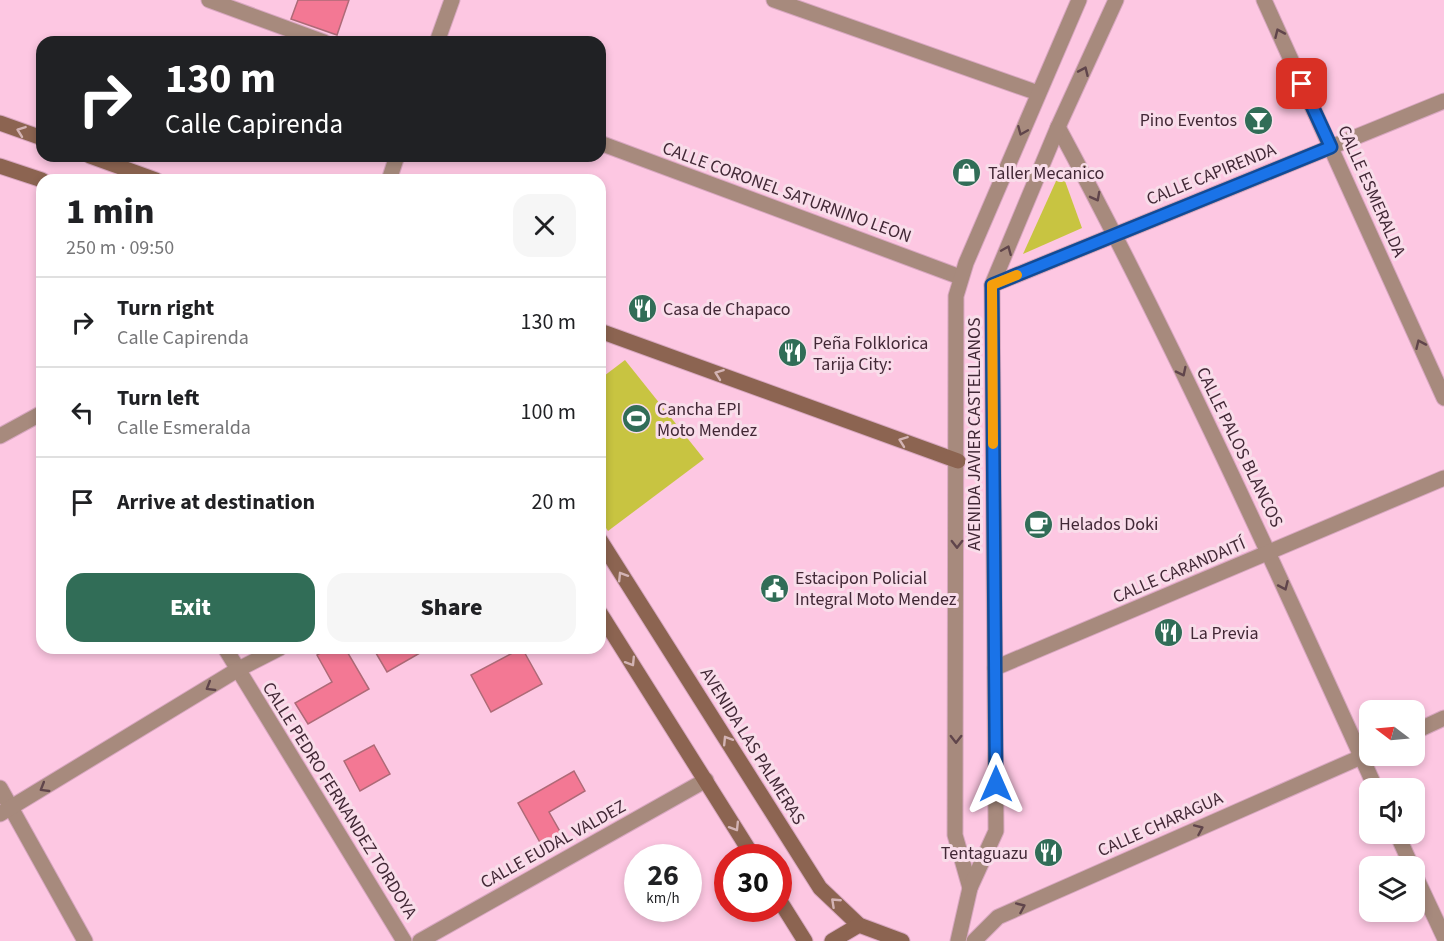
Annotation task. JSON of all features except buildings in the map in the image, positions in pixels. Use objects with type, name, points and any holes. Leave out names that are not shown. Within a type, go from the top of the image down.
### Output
[{"type":"street","points":[[209,0],[308,36]]},
{"type":"street","points":[[439,36],[452,0]]},
{"type":"street","points":[[774,0],[1038,93]]},
{"type":"street","name":"AVENIDA JAVIER CASTELLANOS","points":[[970,888],[955,835],[958,461],[956,296],[960,277],[1079,0]]},
{"type":"street","name":"AVENIDA JAVIER CASTELLANOS","points":[[958,941],[970,888],[996,831],[992,285],[1058,127],[1116,0]]},
{"type":"street","name":"CALLE ESMERALDA","points":[[1264,0],[1444,398]]},
{"type":"street","name":"CALLE CAPIRENDA","points":[[992,285],[1444,101]]},
{"type":"street","points":[[0,123],[36,136]]},
{"type":"street","name":"CALLE PALOS BLANCOS","points":[[1058,127],[1115,233],[1359,740]]},
{"type":"street","name":"CALLE CORONEL SATURNINO LEON","points":[[606,145],[960,277]]},
{"type":"street","points":[[106,162],[140,174]]},
{"type":"street","points":[[0,166],[36,178]]},
{"type":"street","points":[[606,333],[958,461]]},
{"type":"street","points":[[0,436],[36,416]]},
{"type":"street","name":"CALLE CARANDAITÍ","points":[[995,668],[1444,478]]},
{"type":"street","name":"AVENIDA LAS PALMERAS","points":[[606,549],[820,888],[859,925],[902,941]]},
{"type":"street","points":[[606,622],[745,844]]},
{"type":"street","name":"CALLE PEDRO FERNANDEZ TORDOYA","points":[[228,654],[404,941]]},
{"type":"street","points":[[6,811],[237,670],[268,654]]},
{"type":"street","points":[[1425,727],[1444,718]]},
{"type":"street","name":"CALLE CHARAGUA","points":[[974,941],[998,917],[1359,758]]},
{"type":"street","name":"CALLE EUDAL VALDEZ","points":[[420,941],[706,780]]},
{"type":"street","points":[[0,788],[6,811],[85,941]]},
{"type":"street","points":[[1425,896],[1444,937]]},
{"type":"street","points":[[792,920],[805,941]]},
{"type":"street","points":[[832,941],[859,925]]},
{"type":"shaded area","points":[[1061,170],[1082,228],[1023,254]]},
{"type":"shaded area","name":"Cancha EPI Moto Mendez","points":[[625,360],[704,459],[608,531],[606,528],[606,374]]},
{"type":"slow traffic","points":[[993,444],[992,285],[1017,275]]},
{"type":"place","name":"Pino Eventos","points":[[1258,120]]},
{"type":"place","name":"Taller Mecanico","points":[[967,173]]},
{"type":"place","name":"Casa de Chapaco","points":[[642,309]]},
{"type":"place","name":"Peña Folklorica Tarija City:","points":[[792,353]]},
{"type":"place","name":"Cancha EPI Moto Mendez","points":[[636,419]]},
{"type":"place","name":"Helados Doki","points":[[1038,524]]},
{"type":"place","name":"Estacipon Policial Integral Moto Mendez","points":[[774,588]]},
{"type":"place","name":"La Previa","points":[[1169,633]]},
{"type":"place","name":"Tentaguazu","points":[[1049,853]]},
{"type":"route","points":[[996,784],[992,285],[1331,147],[1302,84]]}]
